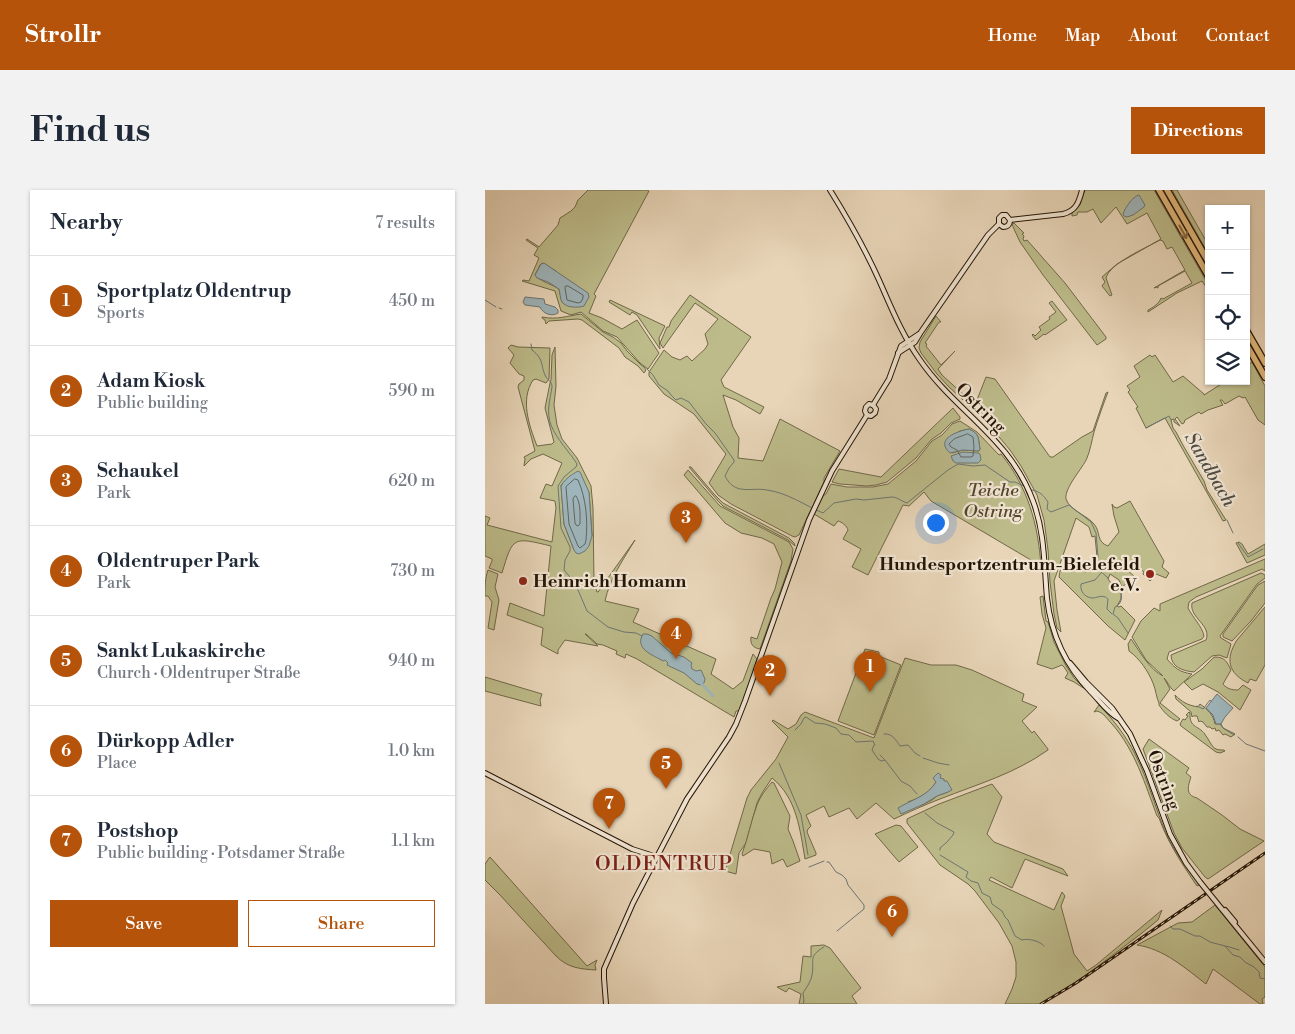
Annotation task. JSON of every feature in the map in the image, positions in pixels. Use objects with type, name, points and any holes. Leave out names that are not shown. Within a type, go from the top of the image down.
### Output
[{"type":"highway","points":[[1159,190],[1205,270]]},
{"type":"highway","points":[[1167,190],[1205,256]]},
{"type":"highway","points":[[1250,337],[1264,361]]},
{"type":"highway","points":[[1250,351],[1265,377]]},
{"type":"street","name":"Ostring","points":[[830,190],[869,258],[909,343],[937,382],[998,443],[1025,483],[1033,500],[1041,528],[1047,597],[1057,641],[1068,661],[1092,689],[1112,708],[1130,734],[1166,824],[1181,854],[1265,961]]},
{"type":"street","points":[[1010,220],[1071,212],[1077,206],[1082,190]]},
{"type":"street","points":[[873,405],[891,376],[901,346],[909,343],[921,332],[988,235],[999,224],[998,220],[1006,215],[1010,220]]},
{"type":"street","points":[[999,224],[1003,227],[1007,226],[1010,220]]},
{"type":"street","points":[[867,415],[865,407],[869,404],[873,405]]},
{"type":"street","points":[[867,415],[871,416],[875,413],[876,409],[873,405]]},
{"type":"street","points":[[606,1004],[603,978],[605,966],[633,903],[689,795],[720,751],[736,724],[812,512],[832,472],[867,415]]},
{"type":"street","points":[[485,773],[632,849],[657,857]]},
{"type":"green space","points":[[588,190],[649,191],[594,294],[596,296],[589,313],[622,329],[637,320],[659,353],[648,369],[640,363],[617,337],[603,331],[581,312],[571,315],[561,311],[555,291],[522,281],[529,281],[539,258],[534,255],[538,248],[526,240],[539,247],[558,225],[560,218],[575,207],[578,200]],"holes":[[[542,263],[556,271],[564,304],[559,289],[535,275]]]},
{"type":"green space","points":[[1085,190],[1154,190],[1205,279],[1205,285],[1202,281],[1177,293],[1148,312],[1161,298],[1163,299],[1192,283],[1185,271],[1158,286],[1158,288],[1154,288],[1185,270],[1172,247],[1167,249],[1163,241],[1160,240],[1150,245],[1161,239],[1147,213],[1127,224],[1116,207],[1101,223],[1093,209],[1087,212],[1078,212],[1077,215],[1072,216],[1072,213],[1080,205]]},
{"type":"green space","points":[[1172,190],[1177,190],[1205,239],[1205,248]]},
{"type":"green space","points":[[1014,223],[1024,233],[1022,234],[1024,241],[1027,240],[1065,283],[1106,339],[1097,345],[1020,242],[1012,224]]},
{"type":"green space","points":[[1120,262],[1109,272],[1106,278],[1112,295],[1110,296],[1102,286],[1105,282],[1102,277],[1117,264]]},
{"type":"green space","points":[[690,295],[751,337],[721,380],[724,387],[764,407],[760,414],[723,395],[733,427],[739,438],[738,458],[763,461],[780,419],[840,451],[824,478],[824,482],[799,535],[795,537],[731,504],[718,495],[709,483],[726,454],[694,414],[664,394],[649,376],[649,372],[664,350],[672,357],[680,360],[687,356],[692,361],[708,344],[705,334],[718,319],[695,303],[663,348],[660,343],[667,327],[669,327],[671,321]]},
{"type":"green space","points":[[610,300],[665,326],[659,338],[660,349],[637,315],[632,312],[630,315],[609,302]]},
{"type":"green space","points":[[1052,301],[1067,320],[1036,340],[1032,335],[1035,336],[1041,330],[1039,327],[1056,312],[1049,303]]},
{"type":"green space","points":[[581,314],[603,332],[621,343],[644,367],[646,370],[644,373],[625,357],[619,348],[582,320],[549,321],[546,324],[542,318],[557,318]]},
{"type":"green space","points":[[936,316],[941,322],[939,322],[925,343],[927,344],[926,346],[941,365],[955,351],[938,369],[942,375],[975,405],[986,377],[995,379],[1050,457],[1053,457],[1093,431],[1106,393],[1108,392],[1087,458],[1068,489],[1066,499],[1071,507],[1094,524],[1100,539],[1108,546],[1119,532],[1112,504],[1117,508],[1130,501],[1164,561],[1162,567],[1169,573],[1166,578],[1156,574],[1150,581],[1139,568],[1140,566],[1134,561],[1127,570],[1135,577],[1130,585],[1126,584],[1122,587],[1119,580],[1110,574],[1108,579],[1121,592],[1121,599],[1117,606],[1121,606],[1135,620],[1125,640],[1108,626],[1059,577],[1063,565],[1079,555],[1085,572],[1096,569],[1095,536],[1092,537],[1089,527],[1076,518],[1054,581],[1061,632],[1057,628],[1044,520],[1037,495],[1010,450],[978,414],[948,386],[921,353],[919,348],[920,342]]},
{"type":"green space","points":[[511,345],[550,348],[549,379],[546,383],[536,379],[533,380],[527,396],[527,413],[537,446],[554,442],[545,408],[551,380],[552,355],[555,347],[556,386],[554,405],[557,425],[562,439],[577,458],[591,486],[594,584],[597,592],[635,540],[614,577],[605,601],[639,609],[633,622],[716,659],[711,674],[733,689],[743,681],[753,654],[757,659],[754,671],[740,711],[736,711],[734,717],[637,659],[626,654],[625,658],[616,654],[617,651],[597,644],[586,634],[598,646],[565,640],[558,650],[558,654],[541,645],[543,628],[507,615],[510,603],[544,616],[551,546],[529,541],[516,542],[509,552],[502,573],[489,568],[492,559],[485,556],[485,516],[490,518],[487,525],[552,542],[556,508],[555,501],[540,498],[546,484],[552,486],[562,463],[543,454],[531,459],[524,466],[524,457],[535,451],[518,387],[524,380],[524,376],[519,374],[510,363],[514,355],[508,348]],"holes":[[[568,478],[589,492],[592,536],[574,550],[564,524],[561,485]]]},
{"type":"green space","points":[[1150,355],[1152,357],[1155,355],[1173,382],[1183,376],[1204,395],[1220,385],[1250,385],[1250,364],[1252,362],[1265,386],[1265,425],[1258,420],[1245,397],[1239,396],[1225,404],[1220,400],[1223,405],[1201,414],[1199,412],[1185,420],[1182,424],[1177,417],[1175,419],[1180,426],[1174,422],[1174,419],[1171,420],[1173,428],[1204,481],[1207,490],[1226,520],[1223,521],[1165,418],[1146,428],[1136,408],[1138,407],[1128,392],[1130,390],[1127,386],[1140,377],[1134,366]]},
{"type":"green space","points":[[953,408],[960,419],[951,423],[932,439],[916,458],[887,482],[867,486],[832,482],[839,469],[881,477]]},
{"type":"green space","name":"Teiche Ostring","points":[[960,421],[977,432],[999,455],[1001,454],[1010,467],[1025,493],[1030,507],[1040,550],[1041,566],[931,501],[924,492],[909,506],[903,505],[868,575],[852,567],[861,549],[843,539],[848,530],[847,527],[838,521],[834,526],[814,514],[831,484],[847,487],[873,487],[888,484],[916,461],[932,441],[942,435],[952,424]],"holes":[[[969,429],[978,437],[979,451],[963,450],[952,453],[947,439],[960,431]]]},
{"type":"green space","points":[[689,467],[723,503],[789,538],[795,546],[788,540],[723,506]]},
{"type":"green space","points":[[688,470],[720,506],[789,542],[793,549],[791,561],[760,649],[755,648],[751,642],[751,637],[757,639],[775,589],[782,562],[774,544],[762,538],[741,533],[725,523],[684,475]]},
{"type":"green space","points":[[1239,542],[1248,554],[1265,544],[1265,555],[1247,563],[1236,543]]},
{"type":"green space","points":[[1265,559],[1265,571],[1262,569],[1196,597],[1189,602],[1188,608],[1204,636],[1202,639],[1169,652],[1167,659],[1172,665],[1180,671],[1192,674],[1174,691],[1164,678],[1170,689],[1160,703],[1180,719],[1177,721],[1159,705],[1149,674],[1140,661],[1129,651],[1128,644],[1131,639],[1146,660],[1132,637],[1141,621],[1154,608],[1160,611],[1160,604]],"holes":[[[1146,660],[1163,676],[1158,673]]]},
{"type":"green space","points":[[488,570],[498,574],[495,587],[499,600],[494,630],[488,628],[492,602],[488,596],[485,596]]},
{"type":"green space","points":[[1261,573],[1265,575],[1265,578],[1257,584],[1220,636],[1231,644],[1227,658],[1219,655],[1212,656],[1194,672],[1186,671],[1175,665],[1171,655],[1206,640],[1206,630],[1194,613],[1192,603]]},
{"type":"green space","points":[[1265,581],[1265,603],[1232,641],[1223,637],[1223,634],[1258,585]]},
{"type":"green space","points":[[1043,596],[1046,621],[1048,622],[1054,642],[1074,678],[1085,689],[1065,678],[1068,673],[1062,665],[1052,669],[1037,664],[1046,628],[1040,597]]},
{"type":"green space","points":[[1265,607],[1265,665],[1256,681],[1250,679],[1248,683],[1236,675],[1233,670],[1230,659],[1231,653],[1237,640]]},
{"type":"green space","points":[[865,649],[879,652],[879,656],[901,665],[874,735],[838,721]]},
{"type":"green space","points":[[1215,657],[1225,661],[1231,670],[1223,684],[1225,686],[1238,690],[1243,685],[1251,690],[1240,710],[1218,692],[1203,684],[1192,690],[1184,682]]},
{"type":"green space","points":[[905,658],[931,665],[956,665],[972,670],[1024,694],[1022,701],[1037,707],[1022,721],[1032,733],[1034,731],[1048,750],[1009,772],[894,819],[876,803],[857,819],[849,808],[829,817],[824,806],[806,815],[811,826],[807,832],[816,855],[805,859],[799,826],[792,805],[787,795],[772,778],[757,803],[746,843],[739,853],[736,874],[725,871],[747,798],[751,790],[776,759],[788,737],[773,720],[788,729],[796,724],[805,712],[874,738]],"holes":[[[936,782],[948,792],[922,805],[908,802],[920,797],[934,786]]]},
{"type":"green space","points":[[485,677],[542,694],[541,706],[485,691]]},
{"type":"green space","points":[[1175,695],[1191,705],[1198,707],[1200,704],[1210,712],[1215,724],[1221,724],[1223,728],[1235,734],[1231,737],[1223,735],[1219,730],[1216,731],[1215,728],[1212,729],[1203,722],[1199,722],[1197,716],[1192,717],[1191,712],[1176,699]]},
{"type":"green space","points":[[1099,705],[1119,728],[1131,747],[1140,764],[1169,840],[1199,885],[1197,886],[1171,845],[1157,816],[1139,768],[1127,745],[1105,716],[1097,711],[1094,712]]},
{"type":"green space","points":[[1189,712],[1191,722],[1204,733],[1213,746],[1225,751],[1216,752],[1181,726],[1180,724],[1188,716],[1186,715]]},
{"type":"green space","points":[[1149,739],[1189,768],[1186,773],[1191,777],[1188,787],[1193,797],[1240,829],[1264,841],[1208,879],[1205,877],[1182,848],[1174,833],[1143,749]]},
{"type":"green space","points":[[772,782],[790,816],[788,829],[800,861],[787,867],[783,859],[772,864],[770,852],[754,849],[743,856],[742,854],[757,805],[763,793]]},
{"type":"green space","points":[[992,784],[1002,797],[987,834],[994,842],[1063,869],[1068,876],[1025,859],[1012,888],[991,877],[989,880],[1054,910],[1062,892],[1065,896],[1061,906],[1074,954],[1087,971],[1162,910],[1158,920],[1142,933],[1089,973],[1040,1004],[1005,1004],[1016,977],[1016,962],[1012,946],[999,923],[975,891],[940,865],[907,823],[907,819],[939,804]]},
{"type":"green space","points":[[896,825],[901,826],[918,847],[899,862],[875,834]]},
{"type":"green space","points":[[490,857],[587,966],[597,960],[596,970],[575,967],[565,963],[556,956],[485,880],[485,864]]},
{"type":"green space","points":[[1215,905],[1265,967],[1265,997],[1262,999],[1263,1004],[1260,1004],[1213,969],[1206,984],[1165,955],[1137,945],[1178,923],[1192,922]]},
{"type":"green space","points":[[824,945],[830,948],[861,988],[852,996],[857,1004],[799,1004],[801,994],[789,988],[786,992],[777,987],[800,982],[803,956],[811,957],[811,946]]},
{"type":"water","points":[[1139,195],[1145,205],[1144,207],[1133,215],[1124,216],[1123,214],[1129,203]]},
{"type":"water","points":[[544,263],[588,293],[589,297],[584,306],[575,307],[564,304],[561,301],[559,289],[537,278],[535,275],[541,264]]},
{"type":"water","points":[[525,297],[544,299],[545,304],[555,307],[558,313],[548,314],[540,307],[525,305],[523,302]]},
{"type":"water","points":[[969,429],[978,437],[979,451],[963,450],[950,453],[946,448],[946,440],[954,434]]},
{"type":"water","points":[[963,452],[978,453],[981,460],[978,463],[956,463],[953,461],[951,456]]},
{"type":"water","points":[[578,471],[589,492],[592,536],[589,546],[579,554],[574,550],[564,524],[561,487],[565,480]]},
{"type":"water","points":[[643,634],[652,636],[671,653],[684,657],[692,663],[692,669],[696,671],[701,670],[705,679],[704,683],[701,685],[697,684],[684,673],[667,665],[668,663],[665,660],[663,661],[646,651],[641,644]]},
{"type":"water","points":[[1217,694],[1233,708],[1221,724],[1216,724],[1213,715],[1206,708]]},
{"type":"water","points":[[938,773],[941,775],[940,778],[947,781],[952,790],[901,814],[898,808],[929,791],[936,782],[933,778]]},
{"type":"waterway","points":[[485,300],[496,307]]},
{"type":"waterway","points":[[531,344],[532,350],[541,360],[544,373],[552,385],[549,411],[551,425],[556,436],[577,464],[558,486],[561,528],[570,547],[565,560],[564,570],[575,583],[587,611],[608,627],[642,636]]},
{"type":"waterway","points":[[647,369],[659,385],[676,400],[681,398],[689,402],[715,433],[734,460],[725,476],[733,486],[738,488],[761,489],[789,496],[823,513],[834,503],[856,499],[892,497],[907,503],[958,464],[985,465],[1010,482],[1024,486]]},
{"type":"waterway","points":[[1146,428],[1169,416],[1171,420]]},
{"type":"waterway","points":[[1032,490],[1043,496],[1048,502],[1047,509],[1051,512],[1069,505],[1091,522],[1096,533],[1097,568],[1108,578]]},
{"type":"waterway","name":"Sandbach","points":[[1227,520],[1233,533]]},
{"type":"waterway","name":"Sandbach","points":[[1238,543],[1248,557],[1263,549]]},
{"type":"waterway","points":[[1102,572],[1095,580],[1081,584],[1081,589],[1089,597],[1102,596],[1107,598],[1107,609],[1112,614]]},
{"type":"waterway","points":[[1121,590],[1121,600],[1115,607],[1113,614],[1128,633]]},
{"type":"waterway","points":[[700,682],[713,696]]},
{"type":"waterway","points":[[1197,706],[1203,709],[1210,700],[1212,702]]},
{"type":"waterway","points":[[795,730],[806,717],[815,723],[836,728],[841,734],[849,735],[856,742],[873,741],[875,745]]},
{"type":"waterway","points":[[1220,724],[1234,735]]},
{"type":"waterway","points":[[884,734],[892,736],[900,746],[908,745],[920,756]]},
{"type":"waterway","points":[[1238,737],[1246,744],[1265,751]]},
{"type":"waterway","points":[[874,745],[872,750],[878,759],[881,761],[885,760],[901,781],[910,786],[917,794]]},
{"type":"waterway","points":[[880,755],[885,760]]},
{"type":"waterway","points":[[923,758],[949,765]]},
{"type":"waterway","points":[[779,763],[801,815],[808,855]]},
{"type":"waterway","points":[[925,813],[937,823],[954,832],[940,850]]},
{"type":"waterway","points":[[940,855],[968,872],[966,877],[978,883],[982,893],[990,897],[992,904],[1002,911],[1015,936],[1022,940],[1037,941],[1044,946]]},
{"type":"waterway","points":[[809,867],[824,861]]},
{"type":"waterway","points":[[827,862],[846,879],[848,885],[864,905],[864,909],[837,931]]},
{"type":"waterway","points":[[1170,926],[1173,929],[1180,929],[1195,936],[1200,936],[1210,942],[1225,946],[1233,955],[1240,957],[1254,967],[1259,972],[1260,978],[1265,979]]},
{"type":"waterway","points":[[1226,946],[1239,950]]},
{"type":"waterway","points":[[803,1004],[803,993],[810,982],[815,953],[824,947]]},
{"type":"railway","points":[[1041,1004],[1076,983],[1265,853]]},
{"type":"place","name":"Schaukel","points":[[686,543]]},
{"type":"place","name":"Hundesportzentrum-Bielefeld e.V.","points":[[1150,574]]},
{"type":"place","name":"Heinrich Homann","points":[[523,581]]},
{"type":"place","name":"Oldentruper Park","points":[[676,659]]},
{"type":"place","name":"Sportplatz Oldentrup","points":[[870,692]]},
{"type":"place","name":"Adam Kiosk","points":[[770,696]]},
{"type":"place","name":"Sankt Lukaskirche","points":[[666,789]]},
{"type":"place","name":"Postshop","points":[[609,829]]},
{"type":"place","name":"Dürkopp Adler","points":[[892,937]]},
{"type":"district","name":"OLDENTRUP","points":[[664,863]]}]
